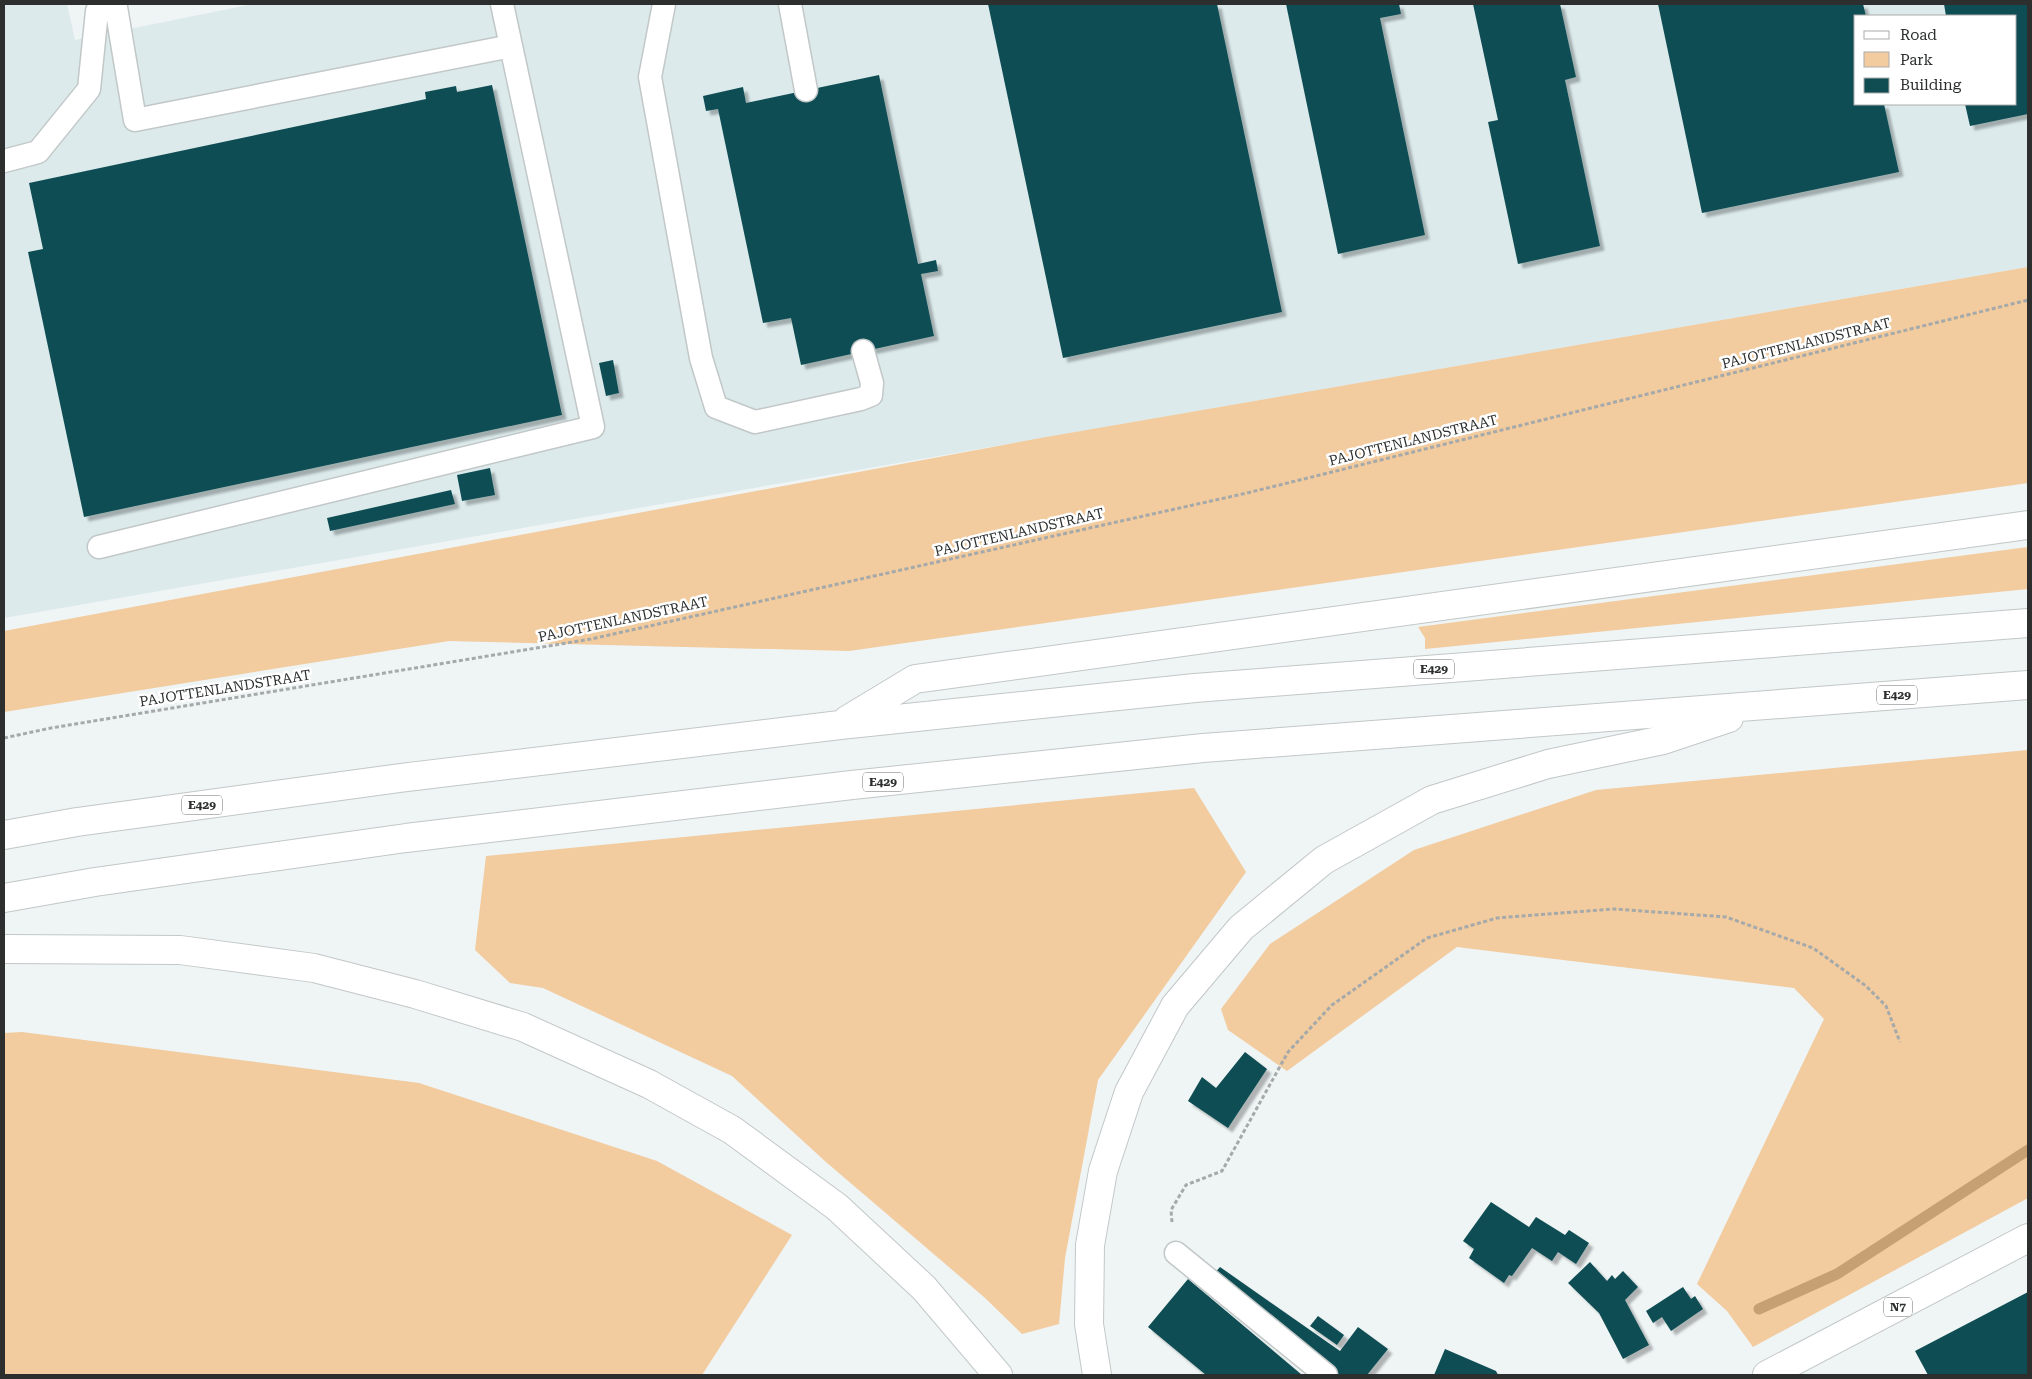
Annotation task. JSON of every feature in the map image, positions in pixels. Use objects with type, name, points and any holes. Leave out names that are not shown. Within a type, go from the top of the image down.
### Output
[{"type":"main road","points":[[840,725],[915,679],[2028,525]]},
{"type":"main road","name":"E429","points":[[4,835],[77,822],[390,780],[840,725],[1205,687],[2028,623]]},
{"type":"main road","name":"E429","points":[[4,898],[95,882],[406,838],[862,784],[1203,748],[2028,685]]},
{"type":"main road","points":[[1097,1375],[1089,1324],[1090,1245],[1103,1170],[1130,1092],[1174,1006],[1240,928],[1324,860],[1432,800],[1548,764],[1663,740],[1766,705]]},
{"type":"main road","points":[[4,949],[180,950],[314,968],[416,994],[523,1027],[649,1084],[732,1130],[837,1207],[924,1288],[998,1375]]},
{"type":"main road","name":"N7","points":[[1767,1375],[2028,1238]]},
{"type":"lane","points":[[99,547],[593,427],[502,4]]},
{"type":"lane","points":[[664,4],[650,77],[701,358],[716,407],[755,422],[861,399],[871,395],[872,383],[863,351]]},
{"type":"lane","points":[[790,4],[806,90]]},
{"type":"lane","points":[[4,161],[38,152],[89,89],[106,9],[135,120],[511,46]]},
{"type":"lane","points":[[1176,1253],[1326,1375]]},
{"type":"path","name":"PAJOTTENLANDSTRAAT","points":[[4,738],[51,728],[591,639],[1247,493],[2028,300]]},
{"type":"path","points":[[1176,1253],[1171,1210],[1186,1185],[1222,1171],[1288,1052],[1332,1005],[1427,938],[1497,918],[1614,909],[1726,916],[1813,948],[1866,986],[1886,1006],[1900,1042]]},
{"type":"shaded area","points":[[4,4],[67,4],[75,40],[253,4],[2028,4],[2028,267],[4,618]]},
{"type":"green space","points":[[2028,267],[2028,483],[849,651],[449,641],[4,712],[4,631],[1046,437]]},
{"type":"green space","points":[[2028,547],[2028,589],[1425,649],[1425,638],[1418,627]]},
{"type":"green space","points":[[2028,750],[2028,1198],[1753,1347],[1727,1311],[1697,1284],[1824,1019],[1794,988],[1457,947],[1287,1071],[1228,1030],[1221,1009],[1270,944],[1414,850],[1596,790]]},
{"type":"green space","points":[[1194,788],[1246,872],[1098,1080],[1065,1258],[1059,1324],[1022,1334],[984,1297],[826,1162],[732,1076],[543,988],[510,983],[475,950],[486,856]]},
{"type":"green space","points":[[22,1032],[419,1083],[657,1161],[792,1235],[702,1375],[4,1375],[4,1033]]},
{"type":"building","points":[[988,4],[1217,4],[1282,312],[1063,358]]},
{"type":"building","points":[[1286,4],[1399,4],[1401,14],[1380,18],[1425,235],[1338,254]]},
{"type":"building","points":[[1473,4],[1560,4],[1576,77],[1565,80],[1600,246],[1518,264],[1488,122],[1498,120]]},
{"type":"building","points":[[1658,4],[1863,4],[1866,15],[1854,15],[1854,105],[1884,105],[1899,172],[1702,213]]},
{"type":"building","points":[[1944,4],[2028,4],[2028,114],[1970,126],[1965,105],[2017,105],[2017,15],[1946,15]]},
{"type":"building","points":[[879,75],[918,264],[936,260],[938,271],[921,274],[934,336],[801,365],[791,318],[763,323],[718,109],[706,111],[703,96],[743,87],[746,103]]},
{"type":"building","points":[[492,85],[562,415],[84,517],[28,252],[43,249],[29,183],[426,99],[425,92],[456,86],[457,92]]},
{"type":"building","points":[[613,360],[619,393],[606,396],[599,363]]},
{"type":"building","points":[[490,468],[495,495],[462,501],[457,475]]},
{"type":"building","points":[[451,490],[455,504],[330,531],[327,518]]},
{"type":"building","points":[[1245,1052],[1267,1069],[1228,1128],[1188,1101],[1202,1077],[1216,1088]]},
{"type":"building","points":[[1491,1202],[1529,1227],[1536,1217],[1565,1235],[1569,1230],[1589,1243],[1576,1264],[1558,1252],[1552,1261],[1532,1248],[1512,1276],[1509,1275],[1504,1283],[1469,1258],[1474,1249],[1463,1241]]},
{"type":"building","points":[[1590,1262],[1607,1281],[1612,1275],[1615,1279],[1623,1271],[1638,1287],[1625,1300],[1649,1345],[1623,1359],[1599,1313],[1568,1283]]},
{"type":"building","points":[[1220,1267],[1340,1351],[1358,1327],[1388,1349],[1367,1375],[1335,1375],[1213,1275]]},
{"type":"building","points":[[1188,1279],[1302,1375],[1206,1375],[1148,1327]]},
{"type":"building","points":[[1683,1287],[1691,1299],[1695,1296],[1703,1309],[1671,1331],[1662,1317],[1653,1323],[1646,1311]]},
{"type":"building","points":[[2028,1292],[2028,1375],[1928,1375],[1915,1351]]},
{"type":"building","points":[[1318,1316],[1344,1335],[1337,1345],[1310,1326]]},
{"type":"building","points":[[1445,1349],[1496,1371],[1498,1375],[1434,1375]]},
{"type":"waterway","points":[[1759,1309],[1837,1274],[2028,1150]]}]
